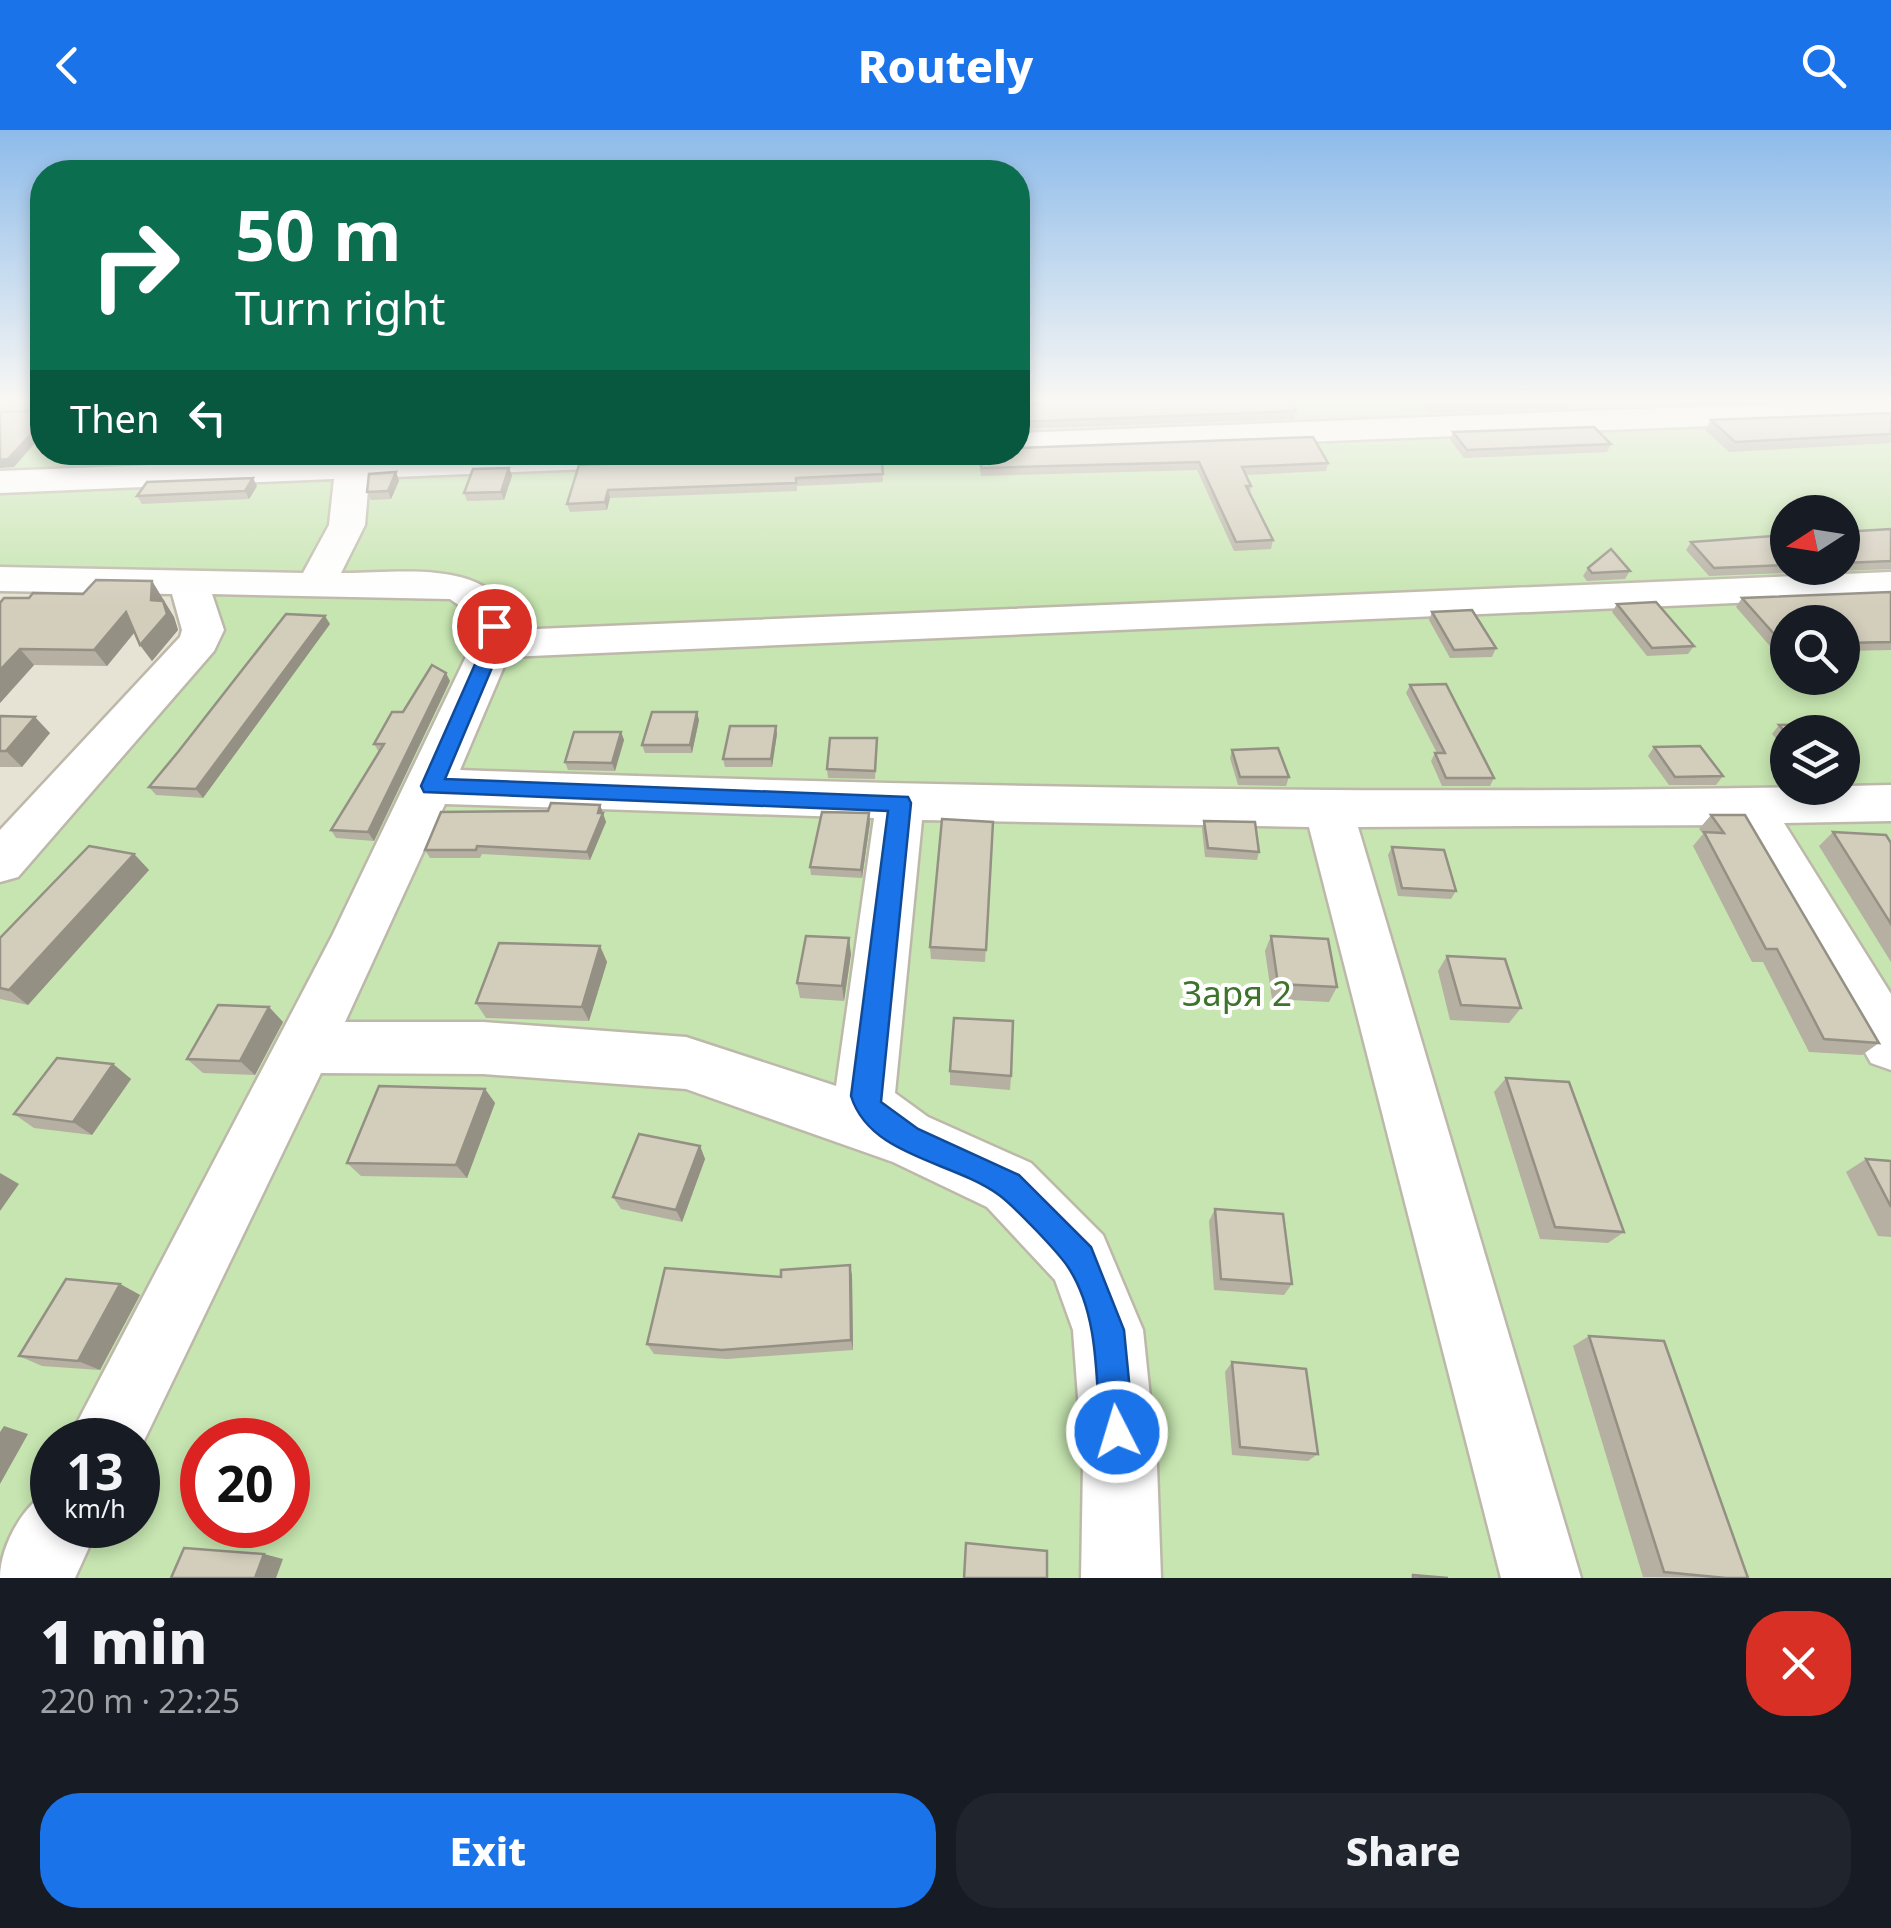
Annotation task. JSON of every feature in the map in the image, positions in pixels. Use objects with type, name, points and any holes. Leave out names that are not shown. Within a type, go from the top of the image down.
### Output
[{"type":"lane","points":[[0,482],[312,470]]},
{"type":"lane","points":[[316,584],[346,525],[352,470]]},
{"type":"lane","points":[[0,579],[456,586],[470,591],[490,611],[493,644],[432,786],[308,1047],[116,1418]]},
{"type":"lane","points":[[0,863],[199,642],[203,630],[188,580]]},
{"type":"lane","points":[[493,644],[1891,584]]},
{"type":"lane","points":[[432,786],[900,803],[1329,811],[1891,803]]},
{"type":"lane","points":[[900,803],[865,1096],[879,1121],[1009,1185],[1080,1258],[1108,1330],[1120,1465],[1121,1578]]},
{"type":"lane","points":[[1749,808],[1891,1045]]},
{"type":"lane","points":[[1329,811],[1541,1578]]},
{"type":"lane","points":[[308,1047],[483,1048],[686,1064],[908,1138]]},
{"type":"lane","points":[[34,1578],[49,1548]]},
{"type":"shaded area","points":[[0,588],[172,588],[193,638],[0,844]]},
{"type":"green space","name":"Заря 2","points":[[0,470],[1891,470],[1891,1578],[0,1578],[0,844],[193,638],[172,588],[0,588]]},
{"type":"building","points":[[473,470],[508,470],[501,492],[464,493]]},
{"type":"building","points":[[578,470],[883,470],[883,474],[796,478],[796,483],[608,490],[605,502],[567,504]]},
{"type":"building","points":[[1203,470],[1243,470],[1251,486],[1246,486],[1273,540],[1236,542]]},
{"type":"building","points":[[396,472],[388,491],[367,492],[369,474]]},
{"type":"building","points":[[253,478],[245,491],[137,496],[147,482]]},
{"type":"building","points":[[1891,529],[1891,561],[1860,562],[1860,531]]},
{"type":"building","points":[[1770,536],[1770,566],[1714,568],[1691,542]]},
{"type":"building","points":[[1611,549],[1630,571],[1592,573],[1588,568]]},
{"type":"building","points":[[96,580],[152,581],[151,600],[163,601],[167,614],[140,645],[126,612],[94,650],[20,649],[0,670],[0,603],[4,598],[29,598],[33,593],[83,594]]},
{"type":"building","points":[[1891,592],[1891,642],[1860,643],[1860,605],[1770,605],[1770,629],[1742,598]]},
{"type":"building","points":[[1656,602],[1694,646],[1652,648],[1617,604]]},
{"type":"building","points":[[1472,610],[1496,648],[1454,650],[1432,612]]},
{"type":"building","points":[[286,614],[325,616],[196,789],[149,787],[178,752]]},
{"type":"building","points":[[432,665],[446,673],[368,832],[331,830],[384,744],[374,744],[392,712],[403,712]]},
{"type":"building","points":[[1446,684],[1494,778],[1446,778],[1435,753],[1445,753],[1410,685]]},
{"type":"building","points":[[652,712],[697,712],[690,745],[642,745]]},
{"type":"building","points":[[0,716],[35,717],[6,751],[0,751]]},
{"type":"building","points":[[730,726],[776,726],[771,759],[723,759]]},
{"type":"building","points":[[574,732],[621,732],[612,763],[565,762]]},
{"type":"building","points":[[830,738],[877,738],[875,771],[827,769]]},
{"type":"building","points":[[1700,746],[1723,776],[1675,777],[1654,747]]},
{"type":"building","points":[[1278,748],[1289,777],[1240,777],[1232,750]]},
{"type":"building","points":[[551,803],[600,805],[598,813],[603,813],[587,852],[477,846],[476,850],[425,850],[441,812],[548,811]]},
{"type":"building","points":[[822,812],[869,813],[861,870],[810,867]]},
{"type":"building","points":[[1711,815],[1745,815],[1879,1043],[1824,1039],[1777,949],[1766,949],[1704,832],[1724,833]]},
{"type":"building","points":[[942,819],[993,822],[986,950],[930,947]]},
{"type":"building","points":[[1204,821],[1255,822],[1259,852],[1208,848]]},
{"type":"building","points":[[1833,832],[1886,835],[1891,843],[1891,924]]},
{"type":"building","points":[[89,846],[134,854],[9,990],[0,988],[0,938]]},
{"type":"building","points":[[1392,847],[1444,850],[1456,891],[1402,888]]},
{"type":"building","points":[[806,936],[849,938],[842,986],[797,983]]},
{"type":"building","points":[[1271,936],[1328,939],[1337,987],[1278,984]]},
{"type":"building","points":[[499,943],[600,946],[582,1007],[476,1003]]},
{"type":"building","points":[[1447,956],[1505,959],[1521,1008],[1461,1005]]},
{"type":"building","points":[[218,1005],[269,1007],[240,1061],[187,1059]]},
{"type":"building","points":[[954,1018],[1013,1021],[1011,1076],[950,1071]]},
{"type":"building","points":[[57,1058],[113,1064],[73,1122],[14,1114]]},
{"type":"building","points":[[1506,1078],[1569,1082],[1624,1232],[1555,1227]]},
{"type":"building","points":[[379,1086],[485,1089],[456,1165],[347,1163]]},
{"type":"building","points":[[639,1134],[700,1146],[676,1210],[613,1197]]},
{"type":"building","points":[[1866,1159],[1891,1161],[1891,1207]]},
{"type":"building","points":[[1215,1209],[1283,1214],[1292,1284],[1221,1279]]},
{"type":"building","points":[[850,1265],[851,1340],[722,1350],[647,1344],[665,1268],[781,1277],[781,1270]]},
{"type":"building","points":[[66,1279],[120,1284],[78,1361],[19,1356]]},
{"type":"building","points":[[1589,1336],[1664,1341],[1748,1578],[1664,1572]]},
{"type":"building","points":[[1232,1362],[1306,1369],[1318,1454],[1240,1447]]},
{"type":"building","points":[[966,1543],[1047,1551],[1047,1578],[964,1578]]},
{"type":"building","points":[[184,1548],[264,1554],[255,1578],[171,1578]]},
{"type":"route","points":[[494,626],[493,644],[432,786],[900,803],[865,1096],[879,1121],[1009,1185],[1080,1258],[1108,1330],[1117,1432]]}]
